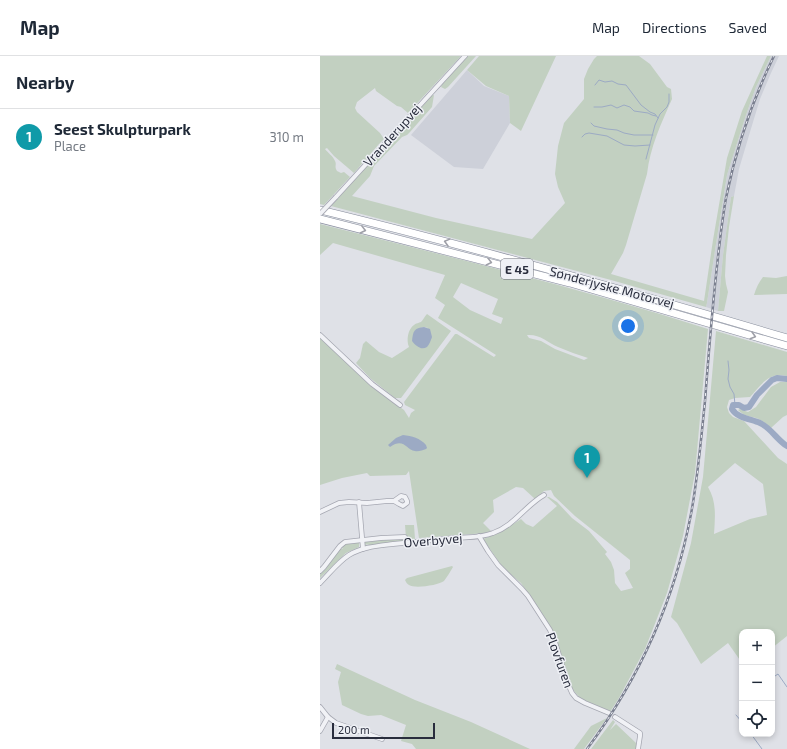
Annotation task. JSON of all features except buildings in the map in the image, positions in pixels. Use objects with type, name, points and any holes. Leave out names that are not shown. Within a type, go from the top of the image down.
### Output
[{"type":"highway","name":"Sønderjyske Motorvej","points":[[320,210],[438,239],[663,301],[787,338]]},
{"type":"highway","name":"Sønderjyske Motorvej","points":[[320,219],[570,283],[787,346]]},
{"type":"street","name":"Vranderupvej","points":[[320,214],[465,56]]},
{"type":"street","points":[[320,335],[372,384],[400,405]]},
{"type":"street","name":"Overbyvej","points":[[320,583],[342,560],[372,546],[480,536],[501,530],[544,495]]},
{"type":"street","points":[[320,512],[339,503],[394,501]]},
{"type":"street","points":[[358,502],[363,549]]},
{"type":"street","name":"Plovfuren","points":[[480,536],[498,565],[528,596],[550,630],[572,693],[576,698],[585,704],[609,713]]},
{"type":"street","points":[[320,571],[345,542],[405,537]]},
{"type":"street","points":[[320,707],[328,717],[336,723],[382,739]]},
{"type":"street","points":[[320,731],[328,717]]},
{"type":"street","points":[[615,717],[640,733],[638,749]]},
{"type":"shaded area","points":[[771,56],[779,56],[760,99],[739,169],[734,196],[731,197],[723,255],[718,311],[706,307],[727,175],[756,87]]},
{"type":"shaded area","points":[[467,70],[484,86],[509,96],[510,123],[483,169],[454,167],[411,135]]},
{"type":"green space","points":[[320,56],[461,56],[408,113],[376,91],[375,88],[357,102],[355,108],[357,112],[380,133],[384,139],[354,173],[327,148],[325,149],[336,162],[337,171],[341,173],[344,172],[350,177],[324,205],[320,204]]},
{"type":"green space","points":[[468,56],[476,56],[448,87],[445,89],[441,87],[443,83]]},
{"type":"green space","points":[[479,56],[556,56],[521,131],[510,123],[509,96],[486,86],[467,70]]},
{"type":"green space","points":[[597,56],[639,56],[650,64],[667,87],[671,89],[672,99],[653,145],[647,174],[626,245],[611,274],[704,301],[727,158],[742,111],[767,56],[771,56],[756,87],[727,175],[706,307],[611,280],[331,206],[430,96],[434,95],[432,107],[410,132],[402,137],[374,166],[370,176],[352,196],[436,218],[532,239],[565,203],[558,187],[555,174],[558,146],[564,123],[584,99],[584,79],[588,69]]},
{"type":"green space","points":[[734,196],[726,255],[725,276],[728,292],[724,311],[718,311],[723,255],[731,197]]},
{"type":"green space","points":[[320,224],[563,286],[708,329],[695,473],[683,536],[667,593],[645,649],[610,712],[581,699],[573,690],[558,647],[533,601],[521,583],[503,568],[483,539],[503,530],[521,519],[526,524],[533,527],[557,506],[547,497],[549,497],[557,502],[572,518],[589,531],[607,552],[605,554],[611,562],[614,570],[615,583],[621,591],[633,588],[625,573],[630,569],[630,560],[575,516],[554,496],[551,490],[544,491],[535,499],[523,488],[516,487],[493,500],[494,512],[483,523],[491,531],[486,533],[419,538],[409,471],[406,475],[370,476],[367,473],[342,478],[320,485],[320,338],[372,387],[404,410],[409,418],[411,413],[415,410],[405,405],[404,402],[455,334],[494,357],[496,355],[438,318],[445,305],[435,298],[445,275],[333,243],[320,255]],"holes":[[[461,283],[498,299],[492,314],[503,318],[501,324],[470,310],[453,297]],[[527,335],[540,337],[558,347],[588,358],[584,360],[555,349],[541,341],[529,338]]]},
{"type":"green space","points":[[787,276],[787,294],[754,295],[763,277],[776,278]]},
{"type":"green space","points":[[427,314],[451,331],[401,398],[395,398],[370,378],[356,363],[360,358],[363,344],[366,341],[379,352],[392,358],[409,347],[408,338],[410,329],[415,324],[421,322]],"holes":[[[420,328],[428,328],[428,346],[412,341]]]},
{"type":"green space","points":[[716,331],[787,352],[787,376],[780,375],[766,380],[750,397],[729,400],[727,407],[729,413],[733,417],[744,421],[778,458],[787,464],[787,636],[775,646],[775,629],[739,629],[739,659],[728,643],[701,664],[677,623],[671,617],[691,543],[703,477]],"holes":[[[735,463],[763,484],[767,515],[750,519],[714,534],[714,504],[708,487]]]},
{"type":"green space","points":[[780,382],[787,382],[787,415],[771,428],[764,422],[744,415],[738,410],[740,409],[748,412],[756,407],[771,387]]},
{"type":"green space","points":[[405,525],[414,525],[416,540],[365,546],[369,544],[364,545],[363,541],[406,538]]},
{"type":"green space","points":[[359,542],[359,547],[346,553],[320,578],[320,573],[340,548],[343,548],[341,547],[345,543]]},
{"type":"green space","points":[[452,566],[453,567],[444,581],[437,584],[421,587],[412,586],[405,580],[407,578]]},
{"type":"green space","points":[[337,664],[415,700],[471,722],[530,749],[416,749],[412,744],[401,741],[406,725],[381,715],[368,716],[361,714],[342,705],[338,682],[341,672],[335,669]]},
{"type":"green space","points":[[607,718],[584,749],[574,749],[591,726]]},
{"type":"green space","points":[[613,720],[615,722],[610,730],[616,724],[636,743],[636,749],[591,749]]},
{"type":"water","points":[[424,327],[430,329],[432,337],[427,347],[420,348],[412,341],[413,335],[416,329]]},
{"type":"water","points":[[403,435],[418,439],[426,445],[427,448],[416,451],[399,443],[390,447],[388,445],[396,438]]},
{"type":"waterway","points":[[595,85],[599,80],[605,82],[612,81],[618,84],[626,85],[641,105],[655,114],[658,118]]},
{"type":"waterway","points":[[646,159],[655,125],[660,114],[667,107],[669,102],[669,94]]},
{"type":"waterway","points":[[594,107],[611,105],[617,108],[624,105],[630,107],[634,111],[656,116]]},
{"type":"waterway","points":[[591,123],[594,126],[634,135],[653,135]]},
{"type":"waterway","points":[[582,137],[589,133],[607,136],[624,145],[650,145]]},
{"type":"waterway","points":[[728,361],[728,379],[734,394],[735,405]]},
{"type":"waterway","points":[[787,379],[777,378],[772,380],[757,395],[749,407],[744,408],[739,405],[733,405],[732,409],[737,414],[764,425],[787,446]]},
{"type":"waterway","points":[[775,676],[778,674],[787,687]]},
{"type":"waterway","points":[[736,715],[739,718]]},
{"type":"waterway","points":[[753,737],[762,749]]},
{"type":"railway","points":[[587,749],[623,695],[639,666],[665,607],[684,546],[691,514],[697,472],[716,274],[726,198],[735,161],[752,108],[774,56]]},
{"type":"place","name":"Seest Skulpturpark","points":[[587,478]]}]
